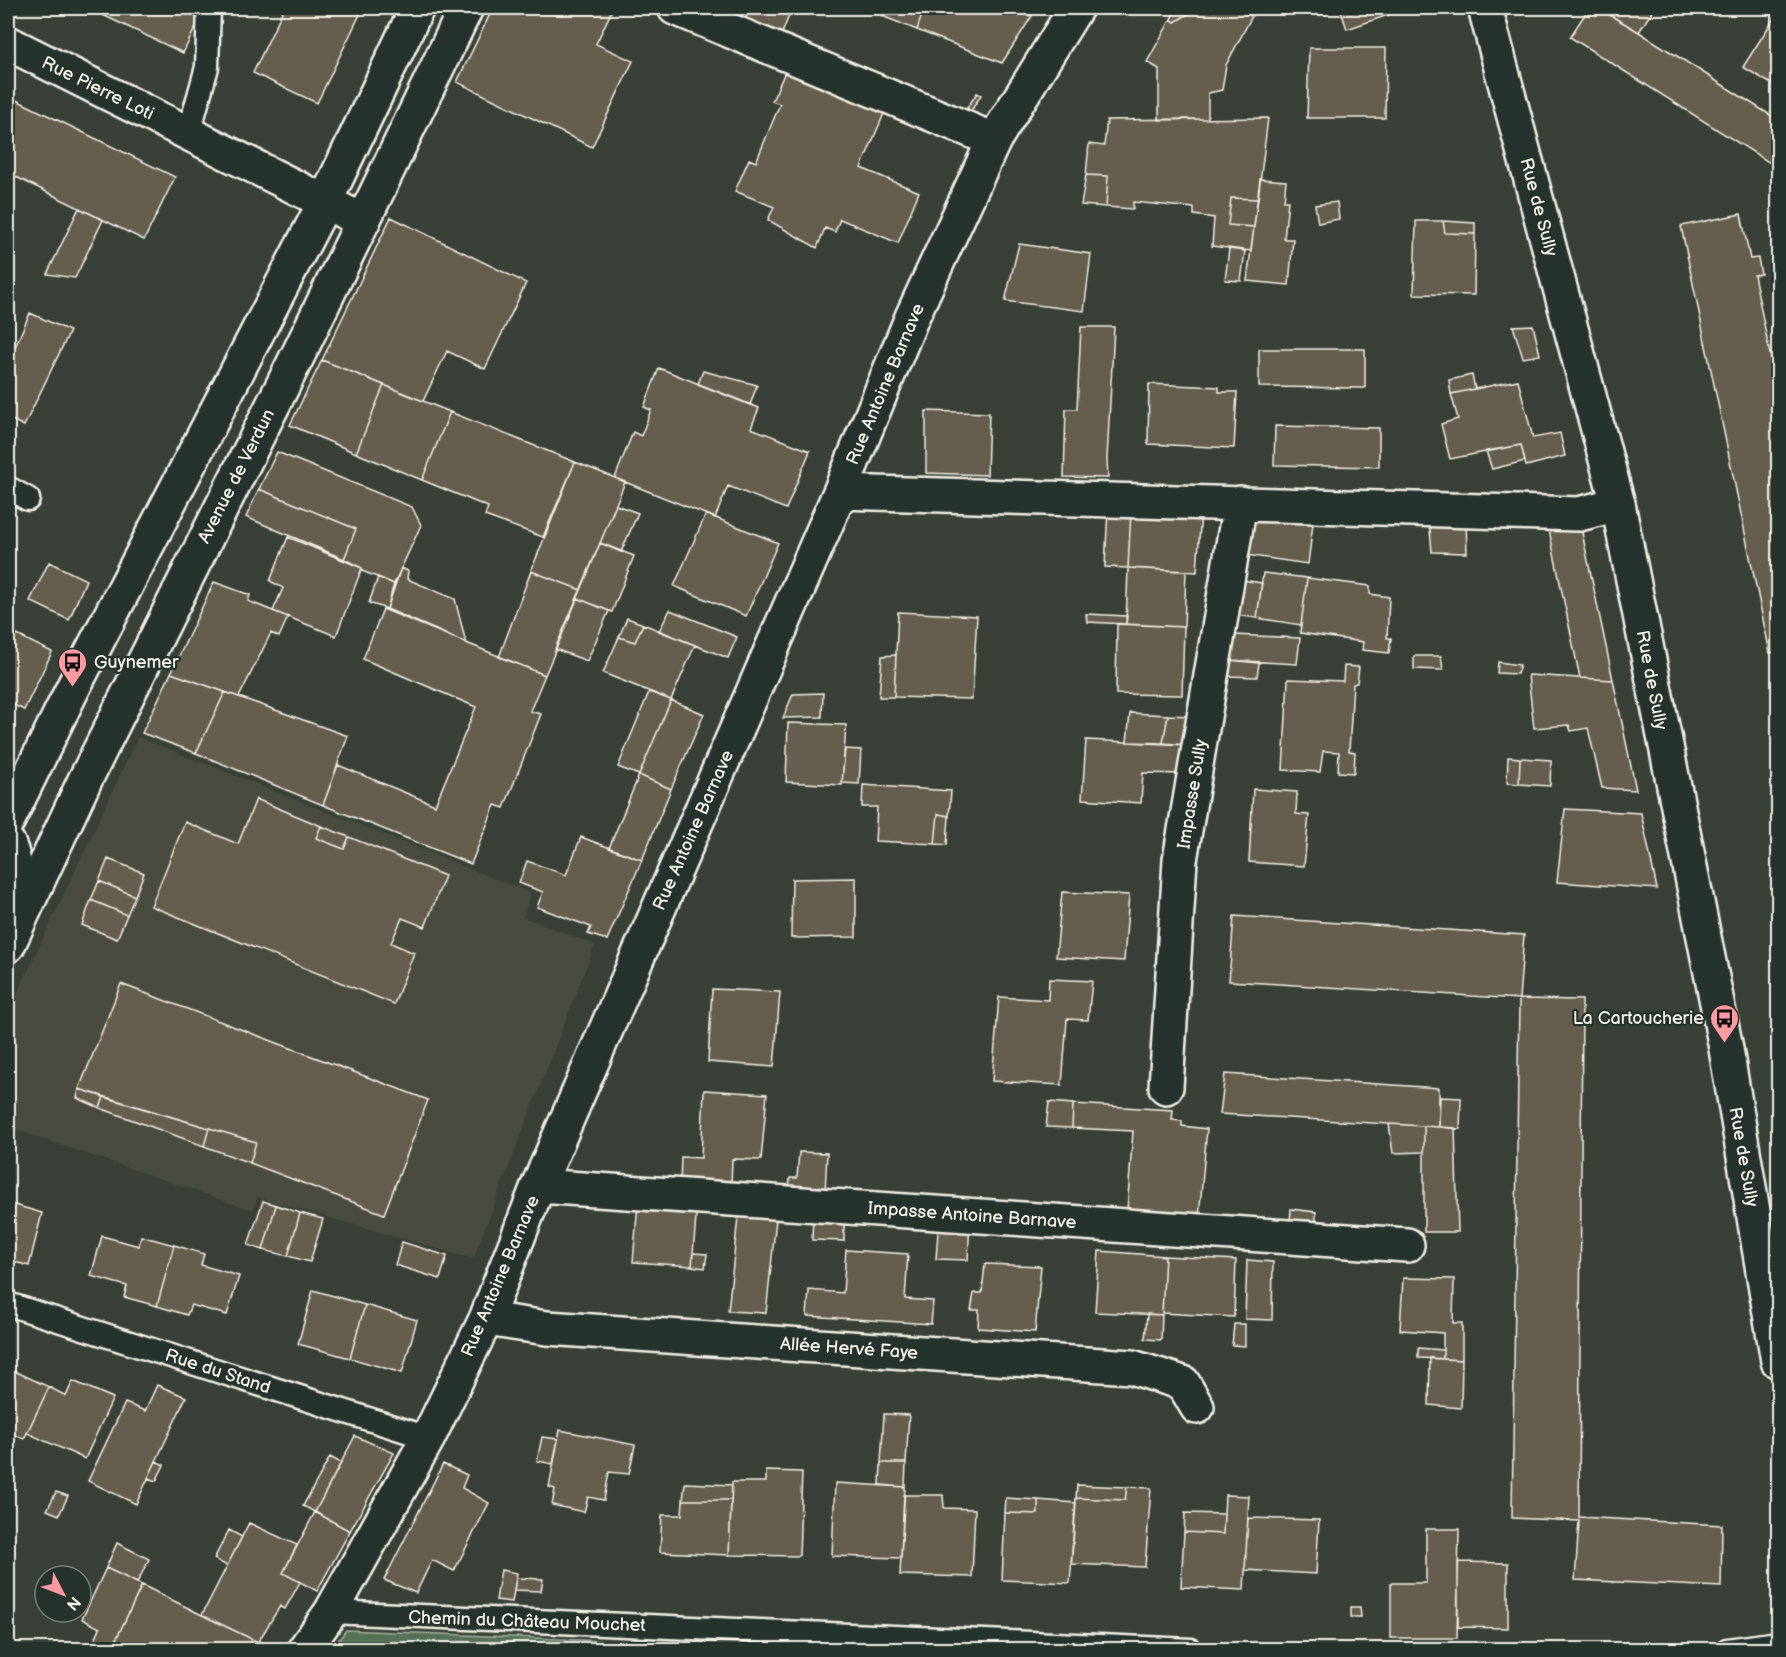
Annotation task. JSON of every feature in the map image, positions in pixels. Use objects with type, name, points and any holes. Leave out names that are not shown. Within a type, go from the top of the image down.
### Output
[{"type":"street","points":[[8,820],[73,688],[325,201],[417,8]]},
{"type":"street","name":"Avenue de Verdun","points":[[8,945],[84,782],[363,221],[466,8]]},
{"type":"street","points":[[675,8],[994,140]]},
{"type":"street","name":"Rue Antoine Barnave","points":[[304,1650],[331,1612],[428,1438],[486,1319],[538,1186],[840,492],[912,317],[994,140],[1076,8]]},
{"type":"street","name":"Rue de Sully","points":[[1485,8],[1618,504],[1725,1043],[1779,1361]]},
{"type":"street","name":"Rue Pierre Loti","points":[[8,43],[363,221]]},
{"type":"street","points":[[840,492],[1579,514],[1618,504]]},
{"type":"street","name":"Impasse Sully","points":[[1166,1087],[1180,860],[1240,503]]},
{"type":"street","points":[[8,843],[15,858],[16,899],[8,940]]},
{"type":"street","name":"Impasse Antoine Barnave","points":[[538,1186],[1407,1245]]},
{"type":"street","name":"Allée Hervé Faye","points":[[486,1319],[548,1328],[1132,1367],[1184,1383],[1197,1407]]},
{"type":"lane","points":[[189,132],[207,67],[209,8]]},
{"type":"lane","points":[[8,488],[28,499]]},
{"type":"lane","name":"Rue du Stand","points":[[8,1304],[428,1438]]},
{"type":"lane","name":"Chemin du Château Mouchet","points":[[331,1612],[1191,1650]]},
{"type":"lane","points":[[1727,1650],[1779,1643]]},
{"type":"shaded area","points":[[138,737],[531,893],[523,917],[595,945],[473,1259],[258,1197],[252,1210],[8,1127],[8,1013]]},
{"type":"green space","points":[[346,1630],[791,1649],[332,1649]]},
{"type":"building","points":[[88,8],[190,8],[202,14],[183,53]]},
{"type":"building","points":[[284,8],[363,8],[317,103],[253,73]]},
{"type":"building","points":[[493,8],[613,8],[596,44],[633,61],[592,147],[457,82]]},
{"type":"building","points":[[750,8],[792,8],[781,36],[744,22]]},
{"type":"building","points":[[885,8],[924,8],[917,30],[882,16]]},
{"type":"building","points":[[924,8],[1009,8],[1032,16],[1002,63],[917,30]]},
{"type":"building","points":[[1177,8],[1193,8],[1190,13],[1175,22],[1171,19]]},
{"type":"building","points":[[1193,8],[1208,8],[1214,11],[1216,8],[1237,8],[1252,16],[1226,65],[1222,90],[1208,93],[1208,119],[1159,120],[1159,69],[1147,62],[1171,19],[1175,22],[1190,13]]},
{"type":"building","points":[[1340,8],[1406,8],[1406,9],[1347,29]]},
{"type":"building","points":[[1589,8],[1598,8],[1639,32],[1778,120],[1778,168],[1570,37]]},
{"type":"building","points":[[1598,8],[1654,8],[1639,32]]},
{"type":"building","points":[[1776,15],[1778,16],[1778,88],[1743,67]]},
{"type":"building","points":[[1309,48],[1386,48],[1385,118],[1307,118]]},
{"type":"building","points":[[789,63],[888,104],[861,168],[919,192],[898,243],[840,219],[835,232],[825,228],[817,248],[768,220],[774,207],[735,191],[749,159],[756,162],[780,104],[772,101]]},
{"type":"building","points":[[977,93],[981,95],[971,111],[967,108]]},
{"type":"building","points":[[8,96],[175,177],[144,240],[8,173]]},
{"type":"building","points":[[1268,118],[1258,199],[1231,198],[1228,225],[1254,227],[1251,251],[1212,246],[1214,218],[1194,215],[1194,208],[1133,202],[1133,209],[1106,207],[1108,176],[1086,175],[1089,144],[1104,146],[1107,120]]},
{"type":"building","points":[[1086,175],[1108,176],[1106,207],[1081,205]]},
{"type":"building","points":[[1260,179],[1286,181],[1284,201],[1288,201],[1284,239],[1293,239],[1289,285],[1247,281]]},
{"type":"building","points":[[1231,198],[1258,199],[1254,227],[1228,225]]},
{"type":"building","points":[[1337,202],[1339,219],[1318,223],[1315,205]]},
{"type":"building","points":[[79,208],[103,220],[75,278],[47,274]]},
{"type":"building","points":[[1741,214],[1750,259],[1758,258],[1761,274],[1754,275],[1772,364],[1778,363],[1778,380],[1776,380],[1778,393],[1778,651],[1770,653],[1681,226]]},
{"type":"building","points":[[391,217],[526,283],[485,369],[447,351],[423,401],[322,360]]},
{"type":"building","points":[[1416,221],[1443,221],[1445,233],[1475,234],[1474,295],[1414,294]]},
{"type":"building","points":[[1443,221],[1475,223],[1475,234],[1445,233]]},
{"type":"building","points":[[1019,244],[1091,254],[1084,311],[1005,301]]},
{"type":"building","points":[[1229,249],[1245,251],[1241,281],[1225,280]]},
{"type":"building","points":[[30,313],[70,331],[24,426],[8,418],[8,363]]},
{"type":"building","points":[[1533,325],[1540,355],[1523,358],[1513,326]]},
{"type":"building","points":[[1081,327],[1114,327],[1108,478],[1064,477],[1066,409],[1077,409]]},
{"type":"building","points":[[1259,349],[1365,349],[1365,388],[1259,387]]},
{"type":"building","points":[[322,360],[384,385],[356,453],[290,425]]},
{"type":"building","points":[[659,368],[759,408],[751,428],[810,451],[786,509],[728,486],[715,518],[615,478],[633,432],[641,436],[651,410],[644,407]]},
{"type":"building","points":[[703,371],[757,385],[750,405],[698,384]]},
{"type":"building","points":[[1472,375],[1475,389],[1451,394],[1449,380]]},
{"type":"building","points":[[1518,380],[1533,438],[1560,433],[1565,456],[1526,466],[1521,445],[1450,459],[1441,424],[1458,419],[1451,394]]},
{"type":"building","points":[[1149,384],[1219,387],[1219,392],[1237,392],[1234,448],[1148,444]]},
{"type":"building","points":[[384,385],[450,412],[422,480],[356,453]]},
{"type":"building","points":[[926,411],[989,413],[987,475],[926,473]]},
{"type":"building","points":[[450,412],[575,462],[543,537],[485,516],[488,507],[422,480]]},
{"type":"building","points":[[1275,426],[1379,428],[1379,467],[1274,465]]},
{"type":"building","points":[[1521,445],[1525,461],[1492,469],[1486,451]]},
{"type":"building","points":[[277,452],[412,507],[421,525],[394,584],[362,571],[362,568],[344,559],[356,529],[259,489]]},
{"type":"building","points":[[575,462],[625,482],[581,590],[531,571]]},
{"type":"building","points":[[259,489],[356,529],[344,559],[246,517]]},
{"type":"building","points":[[616,505],[638,513],[621,552],[600,543]]},
{"type":"building","points":[[1108,508],[1131,510],[1128,568],[1105,567]]},
{"type":"building","points":[[1131,510],[1201,511],[1197,572],[1128,568]]},
{"type":"building","points":[[1256,511],[1314,515],[1308,564],[1245,555]]},
{"type":"building","points":[[706,514],[778,543],[746,616],[674,586]]},
{"type":"building","points":[[1429,518],[1466,519],[1467,553],[1432,552]]},
{"type":"building","points":[[1580,523],[1613,680],[1580,678],[1549,530]]},
{"type":"building","points":[[288,537],[362,568],[336,636],[273,611],[283,588],[270,581]]},
{"type":"building","points":[[600,543],[634,556],[612,612],[577,598]]},
{"type":"building","points":[[49,562],[86,580],[69,620],[30,601]]},
{"type":"building","points":[[401,568],[408,571],[407,579],[455,599],[466,643],[387,609]]},
{"type":"building","points":[[1128,568],[1186,571],[1184,627],[1126,624]]},
{"type":"building","points":[[531,571],[581,590],[545,675],[499,657]]},
{"type":"building","points":[[1263,573],[1307,578],[1301,625],[1257,618]]},
{"type":"building","points":[[378,577],[394,584],[387,609],[369,603]]},
{"type":"building","points":[[1307,578],[1370,586],[1370,594],[1389,597],[1387,638],[1391,638],[1389,653],[1362,650],[1363,642],[1300,633]]},
{"type":"building","points":[[1241,580],[1262,583],[1257,618],[1235,615]]},
{"type":"building","points":[[214,582],[250,595],[248,601],[288,617],[279,637],[271,633],[239,697],[171,673]]},
{"type":"building","points":[[577,598],[609,611],[587,661],[555,649]]},
{"type":"building","points":[[383,609],[545,675],[530,711],[541,714],[504,808],[495,805],[471,864],[323,805],[338,765],[435,805],[476,707],[363,659]]},
{"type":"building","points":[[670,610],[737,637],[728,658],[659,631]]},
{"type":"building","points":[[898,612],[977,616],[972,699],[894,697]]},
{"type":"building","points":[[1086,614],[1127,616],[1126,624],[1087,622]]},
{"type":"building","points":[[627,618],[643,624],[635,642],[619,637]]},
{"type":"building","points":[[643,624],[695,645],[671,700],[603,673],[619,637],[635,642]]},
{"type":"building","points":[[1117,624],[1184,627],[1182,695],[1116,694]]},
{"type":"building","points":[[15,634],[52,652],[24,710],[8,702],[8,649]]},
{"type":"building","points":[[1233,635],[1300,638],[1297,664],[1229,660]]},
{"type":"building","points":[[896,655],[894,697],[879,697],[882,656]]},
{"type":"building","points":[[1414,656],[1441,656],[1443,670],[1414,669]]},
{"type":"building","points":[[1229,660],[1259,663],[1257,677],[1227,676]]},
{"type":"building","points":[[1498,662],[1520,665],[1517,674],[1497,673]]},
{"type":"building","points":[[1344,666],[1359,667],[1357,683],[1353,684],[1349,751],[1355,752],[1354,773],[1338,772],[1339,752],[1323,751],[1320,772],[1283,770],[1288,679],[1343,681]]},
{"type":"building","points":[[171,673],[225,692],[196,753],[142,733]]},
{"type":"building","points":[[1528,675],[1613,680],[1636,790],[1602,788],[1588,728],[1571,731],[1569,725],[1534,728]]},
{"type":"building","points":[[225,692],[348,736],[323,805],[196,753]]},
{"type":"building","points":[[649,692],[671,700],[639,775],[618,767]]},
{"type":"building","points":[[823,693],[822,717],[783,718],[793,694]]},
{"type":"building","points":[[671,700],[704,714],[671,789],[639,775]]},
{"type":"building","points":[[1130,713],[1168,715],[1163,743],[1127,742]]},
{"type":"building","points":[[1168,715],[1191,716],[1187,745],[1163,743]]},
{"type":"building","points":[[788,723],[846,725],[842,785],[786,782]]},
{"type":"building","points":[[1086,740],[1187,745],[1183,774],[1143,773],[1141,803],[1082,799]]},
{"type":"building","points":[[845,749],[861,750],[859,784],[842,783]]},
{"type":"building","points":[[1508,757],[1520,758],[1519,784],[1507,783]]},
{"type":"building","points":[[1520,758],[1551,760],[1550,786],[1519,784]]},
{"type":"building","points":[[639,775],[671,789],[642,860],[609,848]]},
{"type":"building","points":[[863,785],[951,791],[949,816],[938,814],[935,844],[875,841],[877,807],[862,807]]},
{"type":"building","points":[[1253,789],[1297,792],[1296,814],[1309,815],[1304,866],[1249,862]]},
{"type":"building","points":[[256,799],[321,826],[316,838],[344,849],[349,837],[445,876],[425,927],[402,918],[391,943],[414,953],[394,1004],[151,906],[185,822],[238,844]]},
{"type":"building","points":[[1565,809],[1641,813],[1657,889],[1557,882]]},
{"type":"building","points":[[938,814],[949,816],[947,845],[935,844]]},
{"type":"building","points":[[321,826],[349,837],[344,849],[316,838]]},
{"type":"building","points":[[581,837],[642,860],[607,940],[588,934],[591,927],[537,907],[543,892],[519,883],[527,861],[566,875]]},
{"type":"building","points":[[108,859],[144,873],[135,896],[99,881]]},
{"type":"building","points":[[856,878],[856,937],[791,938],[792,879]]},
{"type":"building","points":[[99,881],[135,896],[127,915],[91,900]]},
{"type":"building","points":[[1062,892],[1129,895],[1124,961],[1056,957]]},
{"type":"building","points":[[91,900],[127,915],[117,939],[82,925]]},
{"type":"building","points":[[1234,916],[1524,935],[1519,999],[1229,981]]},
{"type":"building","points":[[1049,979],[1092,981],[1088,1020],[1067,1019],[1062,1085],[992,1081],[999,997],[1048,1000]]},
{"type":"building","points":[[121,984],[428,1100],[384,1214],[250,1163],[256,1142],[79,1089]]},
{"type":"building","points":[[712,989],[780,992],[774,1067],[708,1062]]},
{"type":"building","points":[[1519,999],[1582,1000],[1579,1517],[1722,1525],[1721,1587],[1575,1580],[1579,1521],[1512,1518]]},
{"type":"building","points":[[1225,1074],[1439,1088],[1439,1127],[1220,1114]]},
{"type":"building","points":[[79,1089],[104,1097],[100,1108],[77,1098]]},
{"type":"building","points":[[704,1090],[767,1094],[761,1160],[732,1159],[731,1186],[680,1184],[681,1157],[701,1158]]},
{"type":"building","points":[[104,1097],[209,1128],[204,1146],[100,1108]]},
{"type":"building","points":[[1440,1097],[1461,1098],[1460,1129],[1439,1127]]},
{"type":"building","points":[[1049,1102],[1073,1104],[1072,1128],[1046,1127]]},
{"type":"building","points":[[1073,1104],[1173,1110],[1172,1120],[1182,1121],[1182,1126],[1207,1129],[1199,1217],[1127,1210],[1133,1131],[1072,1128]]},
{"type":"building","points":[[1389,1124],[1424,1126],[1424,1152],[1393,1153]]},
{"type":"building","points":[[1424,1126],[1455,1128],[1458,1232],[1424,1232]]},
{"type":"building","points":[[209,1128],[256,1142],[250,1163],[204,1146]]},
{"type":"building","points":[[799,1152],[827,1153],[825,1192],[789,1189],[790,1178],[797,1178]]},
{"type":"building","points":[[263,1201],[276,1205],[263,1250],[248,1245]]},
{"type":"building","points":[[8,1203],[42,1213],[29,1266],[8,1260]]},
{"type":"building","points":[[638,1203],[697,1205],[692,1266],[633,1262]]},
{"type":"building","points":[[276,1205],[300,1213],[288,1256],[263,1250]]},
{"type":"building","points":[[739,1208],[777,1210],[766,1313],[728,1311]]},
{"type":"building","points":[[1291,1209],[1316,1212],[1316,1222],[1290,1222]]},
{"type":"building","points":[[300,1213],[323,1219],[310,1262],[288,1256]]},
{"type":"building","points":[[813,1213],[844,1215],[844,1241],[812,1240]]},
{"type":"building","points":[[939,1219],[970,1220],[968,1260],[936,1259]]},
{"type":"building","points":[[102,1236],[139,1246],[141,1236],[174,1245],[157,1306],[124,1297],[127,1286],[91,1276]]},
{"type":"building","points":[[402,1242],[447,1256],[440,1279],[395,1265]]},
{"type":"building","points":[[174,1245],[204,1254],[201,1265],[239,1276],[227,1315],[191,1305],[187,1315],[157,1306]]},
{"type":"building","points":[[846,1250],[908,1254],[905,1299],[933,1301],[931,1324],[807,1316],[809,1290],[843,1293]]},
{"type":"building","points":[[1099,1251],[1165,1256],[1162,1315],[1095,1312]]},
{"type":"building","points":[[693,1253],[707,1254],[705,1268],[692,1266]]},
{"type":"building","points":[[1165,1256],[1236,1260],[1234,1317],[1162,1313]]},
{"type":"building","points":[[1247,1260],[1273,1262],[1272,1320],[1245,1319]]},
{"type":"building","points":[[985,1264],[1041,1266],[1035,1332],[978,1328],[979,1310],[971,1310],[974,1293],[982,1293]]},
{"type":"building","points":[[1403,1278],[1454,1279],[1453,1323],[1462,1323],[1462,1360],[1443,1359],[1443,1333],[1400,1330]]},
{"type":"building","points":[[313,1290],[365,1305],[350,1358],[298,1344]]},
{"type":"building","points":[[365,1305],[417,1320],[402,1373],[350,1358]]},
{"type":"building","points":[[1147,1314],[1162,1315],[1161,1340],[1145,1339]]},
{"type":"building","points":[[1234,1324],[1245,1324],[1245,1346],[1232,1345]]},
{"type":"building","points":[[1418,1348],[1443,1350],[1443,1359],[1418,1358]]},
{"type":"building","points":[[1430,1358],[1462,1360],[1461,1408],[1429,1405]]},
{"type":"building","points":[[8,1368],[49,1387],[24,1439],[8,1432]]},
{"type":"building","points":[[73,1381],[113,1398],[85,1459],[27,1433],[49,1387],[66,1396]]},
{"type":"building","points":[[157,1385],[186,1397],[136,1504],[88,1481],[125,1403],[145,1411]]},
{"type":"building","points":[[884,1414],[909,1415],[906,1463],[881,1463]]},
{"type":"building","points":[[560,1430],[635,1445],[629,1474],[609,1472],[604,1500],[588,1497],[584,1512],[552,1505],[555,1489],[549,1487]]},
{"type":"building","points":[[355,1436],[394,1453],[350,1531],[315,1512]]},
{"type":"building","points":[[542,1437],[558,1439],[553,1464],[537,1461]]},
{"type":"building","points":[[330,1457],[341,1463],[315,1512],[303,1506]]},
{"type":"building","points":[[156,1461],[164,1465],[156,1481],[148,1478]]},
{"type":"building","points":[[881,1463],[906,1463],[905,1487],[880,1485]]},
{"type":"building","points":[[443,1464],[467,1475],[462,1488],[489,1503],[454,1571],[432,1560],[416,1593],[384,1580]]},
{"type":"building","points":[[766,1471],[802,1472],[799,1556],[729,1555],[732,1482],[766,1482]]},
{"type":"building","points":[[685,1483],[732,1485],[731,1500],[683,1500]]},
{"type":"building","points":[[835,1483],[905,1487],[901,1558],[832,1556]]},
{"type":"building","points":[[1077,1485],[1127,1487],[1125,1500],[1076,1498]]},
{"type":"building","points":[[1127,1487],[1151,1488],[1145,1567],[1071,1564],[1076,1498],[1125,1500]]},
{"type":"building","points":[[56,1492],[68,1496],[59,1515],[47,1510]]},
{"type":"building","points":[[904,1495],[943,1495],[944,1508],[975,1509],[972,1577],[900,1575]]},
{"type":"building","points":[[1225,1495],[1249,1496],[1244,1590],[1181,1587],[1184,1532],[1223,1534]]},
{"type":"building","points":[[1006,1498],[1038,1500],[1038,1514],[1005,1513]]},
{"type":"building","points":[[683,1500],[731,1500],[729,1555],[660,1552],[662,1515],[682,1515]]},
{"type":"building","points":[[1038,1500],[1076,1503],[1070,1583],[1002,1580],[1005,1513],[1038,1514]]},
{"type":"building","points":[[315,1512],[350,1531],[317,1591],[283,1573]]},
{"type":"building","points":[[1185,1513],[1224,1514],[1223,1534],[1184,1532]]},
{"type":"building","points":[[1248,1518],[1319,1520],[1316,1574],[1245,1570]]},
{"type":"building","points":[[249,1523],[297,1545],[283,1573],[300,1582],[285,1609],[280,1606],[258,1642],[202,1615]]},
{"type":"building","points":[[1426,1529],[1459,1529],[1457,1638],[1391,1638],[1391,1583],[1426,1583]]},
{"type":"building","points":[[229,1530],[242,1537],[227,1566],[214,1559]]},
{"type":"building","points":[[117,1543],[149,1559],[137,1583],[106,1568]]},
{"type":"building","points":[[1458,1562],[1508,1563],[1508,1628],[1458,1627]]},
{"type":"building","points":[[106,1568],[142,1585],[111,1650],[91,1648],[100,1628],[92,1624],[93,1596]]},
{"type":"building","points":[[501,1570],[517,1573],[512,1602],[496,1600]]},
{"type":"building","points":[[516,1578],[543,1579],[541,1591],[514,1590]]},
{"type":"building","points":[[142,1585],[258,1642],[253,1650],[111,1650]]},
{"type":"building","points":[[1351,1607],[1360,1607],[1361,1617],[1351,1617]]},
{"type":"place","name":"Guynemer","points":[[73,688]]},
{"type":"place","name":"La Cartoucherie","points":[[1725,1044]]}]
